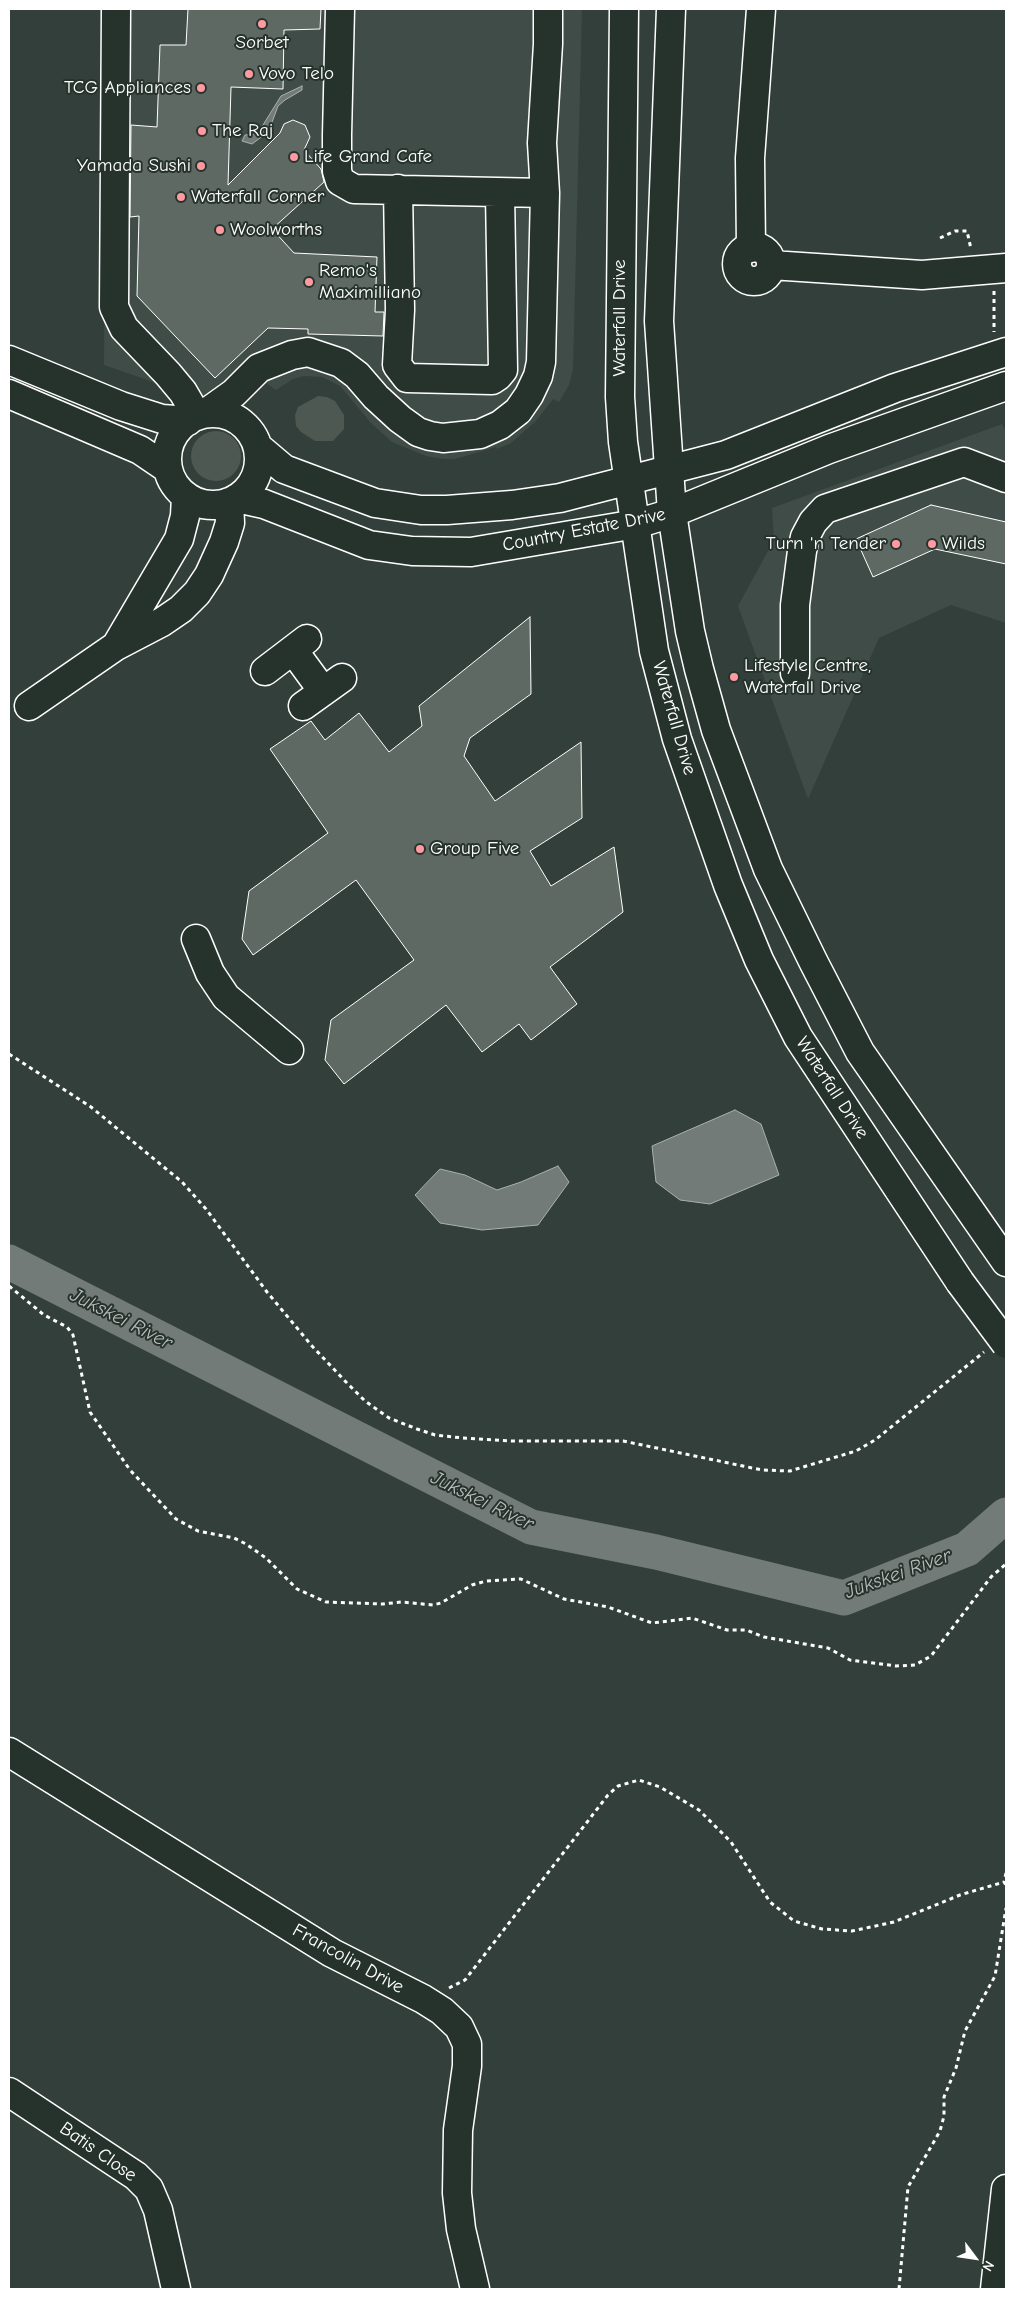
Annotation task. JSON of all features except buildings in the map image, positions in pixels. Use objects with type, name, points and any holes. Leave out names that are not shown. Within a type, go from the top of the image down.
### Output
[{"type":"street","points":[[116,9],[114,307],[124,328],[168,374],[197,416]]},
{"type":"street","points":[[340,9],[337,135],[337,171],[340,182],[354,189],[545,193]]},
{"type":"street","points":[[232,508],[212,505],[191,498],[172,480],[168,469],[167,455],[170,442],[178,430],[234,392],[259,368],[292,355],[308,352],[328,357],[352,370],[388,408],[418,432],[443,438],[480,434],[500,425],[518,411],[530,395],[538,376],[541,362],[545,193],[542,143],[548,44],[548,9]]},
{"type":"street","name":"Waterfall Drive","points":[[624,9],[620,397],[629,480],[654,650],[677,739],[728,885],[759,960],[798,1038],[960,1282],[999,1345]]},
{"type":"street","name":"Waterfall Drive","points":[[671,9],[659,321],[672,513],[690,631],[699,669],[716,730],[768,869],[860,1052],[1004,1259]]},
{"type":"street","points":[[762,9],[750,158],[761,257],[922,275],[1006,268]]},
{"type":"street","points":[[398,189],[400,310],[397,365],[407,378],[492,380],[503,370],[500,193]]},
{"type":"street","name":"Country Estate Drive","points":[[254,439],[284,469],[341,492],[375,503],[421,510],[447,510],[541,501],[560,498],[726,455],[895,388],[1003,353]]},
{"type":"street","points":[[9,360],[121,406],[162,419],[230,416],[254,439]]},
{"type":"street","points":[[29,706],[128,635],[181,609],[197,593],[213,567],[232,508],[256,476],[259,462],[254,439],[245,420],[246,402],[259,368]]},
{"type":"street","name":"Country Estate Drive","points":[[232,508],[264,504],[370,545],[412,551],[471,552],[636,524],[672,513],[829,449],[1006,386]]},
{"type":"street","points":[[9,394],[140,450],[168,469]]},
{"type":"street","points":[[795,673],[795,605],[802,552],[805,537],[825,509],[964,462],[1006,478]]},
{"type":"street","points":[[128,635],[174,573],[191,546],[196,530],[191,498]]},
{"type":"street","points":[[265,671],[300,644],[322,692]]},
{"type":"street","points":[[196,939],[210,973],[226,997],[289,1050]]},
{"type":"street","name":"Francolin Drive","points":[[9,1752],[324,1948],[423,1999],[442,2011],[459,2027],[467,2044],[467,2066],[458,2130],[456,2174],[461,2229],[476,2289]]},
{"type":"street","name":"Batis Close","points":[[9,2092],[136,2176],[149,2189],[158,2210],[176,2289]]},
{"type":"street","points":[[995,2289],[1006,2189]]},
{"type":"path","points":[[940,238],[955,231],[967,232],[979,287],[994,286],[994,336],[1003,353]]},
{"type":"path","points":[[9,1054],[92,1107],[182,1182],[206,1209],[267,1292],[312,1346],[346,1382],[365,1401],[389,1418],[426,1432],[463,1438],[512,1441],[623,1441],[762,1470],[790,1471],[856,1451],[875,1440],[999,1345]]},
{"type":"path","points":[[9,1286],[44,1315],[67,1327],[73,1335],[90,1412],[130,1470],[176,1519],[198,1531],[234,1538],[246,1544],[266,1558],[296,1588],[326,1602],[383,1604],[401,1602],[433,1605],[472,1585],[486,1581],[521,1579],[564,1599],[608,1607],[652,1623],[692,1618],[727,1630],[746,1630],[764,1637],[828,1648],[850,1660],[896,1666],[915,1665],[931,1656],[991,1578],[1006,1564]]},
{"type":"path","points":[[423,1999],[465,1980],[608,1795],[618,1786],[639,1780],[660,1787],[699,1810],[730,1842],[770,1902],[794,1921],[822,1930],[852,1931],[894,1922],[960,1895],[1005,1883],[1006,1873]]},
{"type":"path","points":[[899,2289],[908,2187],[940,2131],[944,2116],[944,2097],[956,2068],[965,2031],[995,1976],[1006,1908]]},
{"type":"shaded area","name":"Waterfall Corner","points":[[106,9],[582,9],[573,370],[569,385],[559,402],[553,399],[536,421],[511,443],[497,449],[496,447],[455,459],[443,459],[426,456],[392,442],[371,423],[340,386],[322,377],[304,376],[293,379],[276,390],[244,367],[232,383],[202,399],[104,365]]},
{"type":"shaded area","points":[[302,86],[302,90],[278,106],[271,125],[264,135],[252,144],[242,141],[245,135],[254,134],[263,125],[281,96]]},
{"type":"shaded area","points":[[318,396],[327,397],[335,401],[344,415],[344,429],[333,441],[315,441],[301,432],[296,426],[295,415],[298,407]]},
{"type":"shaded area","name":"Wilds","points":[[1002,424],[1006,432],[1006,623],[951,605],[879,638],[808,799],[738,606],[774,540],[772,508]]},
{"type":"shaded area","points":[[216,431],[226,433],[234,438],[239,446],[241,456],[239,466],[234,474],[226,479],[216,481],[206,479],[198,474],[193,466],[191,456],[193,446],[198,438],[206,433]]},
{"type":"shaded area","points":[[735,1110],[761,1124],[779,1175],[710,1204],[680,1200],[656,1182],[652,1146]]},
{"type":"shaded area","points":[[558,1166],[569,1182],[538,1225],[482,1230],[440,1223],[415,1195],[440,1169],[465,1175],[497,1190]]},
{"type":"waterway","name":"Jukskei River","points":[[9,1262],[531,1527],[656,1552],[844,1598],[967,1549],[1006,1515]]},
{"type":"place","name":"Sorbet","points":[[262,24]]},
{"type":"place","name":"Vovo Telo","points":[[249,74]]},
{"type":"place","name":"TCG Appliances","points":[[201,88]]},
{"type":"place","name":"The Raj","points":[[202,131]]},
{"type":"place","name":"Life Grand Cafe","points":[[294,157]]},
{"type":"place","name":"Yamada Sushi","points":[[201,166]]},
{"type":"place","name":"Waterfall Corner","points":[[181,197]]},
{"type":"place","name":"Woolworths","points":[[220,230]]},
{"type":"place","name":"Remo's Maximilliano","points":[[309,282]]},
{"type":"place","name":"Turn 'n Tender","points":[[896,544]]},
{"type":"place","name":"Wilds","points":[[932,544]]},
{"type":"place","name":"Lifestyle Centre, Waterfall Drive","points":[[734,677]]},
{"type":"place","name":"Group Five","points":[[420,849]]}]
